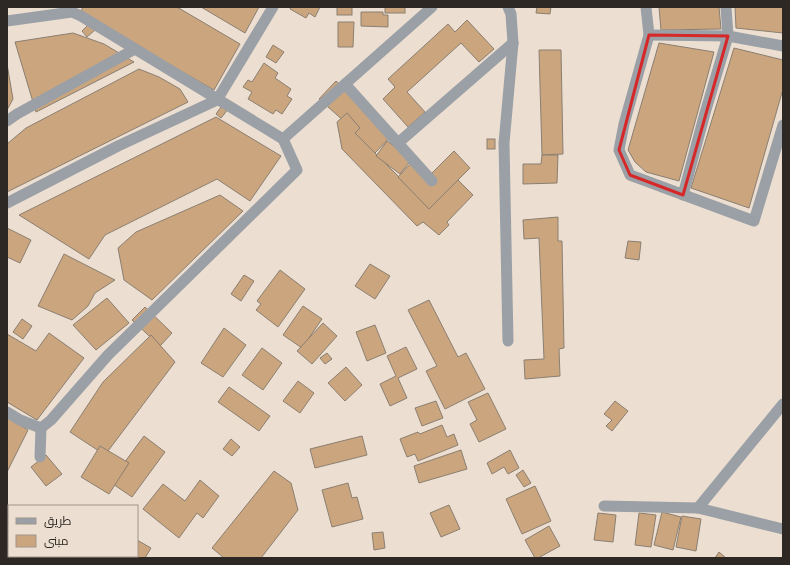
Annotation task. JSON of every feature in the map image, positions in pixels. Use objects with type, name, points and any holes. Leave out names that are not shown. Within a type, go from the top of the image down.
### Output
[{"type":"street","points":[[7,203],[118,146],[217,100],[273,7]]},
{"type":"street","points":[[283,138],[432,7]]},
{"type":"street","points":[[508,7],[511,14],[513,43],[504,143],[508,341]]},
{"type":"street","points":[[646,7],[649,35],[624,124],[619,150],[630,175],[754,221],[783,125]]},
{"type":"street","points":[[683,195],[728,36],[726,7]]},
{"type":"street","points":[[7,21],[72,12],[217,100],[283,138],[297,170],[108,356],[51,420],[41,428],[40,456]]},
{"type":"street","points":[[649,35],[728,36],[783,46]]},
{"type":"street","points":[[398,143],[513,43]]},
{"type":"street","points":[[7,121],[135,49]]},
{"type":"street","points":[[345,84],[432,181]]},
{"type":"street","points":[[698,508],[783,404]]},
{"type":"street","points":[[7,412],[20,420],[41,428]]},
{"type":"street","points":[[604,506],[698,508],[783,529]]},
{"type":"highlighted area","points":[[649,35],[728,36],[683,195],[630,175],[619,150]]},
{"type":"building","points":[[83,7],[177,7],[240,44],[214,90],[80,13]]},
{"type":"building","points":[[201,7],[259,7],[245,33]]},
{"type":"building","points":[[291,7],[320,7],[315,17],[309,13],[306,18],[290,9]]},
{"type":"building","points":[[337,7],[352,7],[352,15],[337,15]]},
{"type":"building","points":[[385,7],[405,7],[405,13],[385,13]]},
{"type":"building","points":[[537,7],[551,7],[550,14],[536,13]]},
{"type":"building","points":[[659,7],[719,7],[721,29],[661,30]]},
{"type":"building","points":[[735,7],[783,7],[783,33],[736,28]]},
{"type":"building","points":[[361,12],[383,12],[383,15],[388,15],[388,27],[361,26]]},
{"type":"building","points":[[467,20],[494,49],[479,62],[461,43],[407,92],[425,112],[408,127],[383,99],[395,87],[388,79],[448,24],[455,32]]},
{"type":"building","points":[[338,22],[354,22],[353,47],[338,47]]},
{"type":"building","points":[[89,24],[95,30],[87,37],[82,31]]},
{"type":"building","points":[[73,33],[104,44],[134,62],[36,112],[15,42]]},
{"type":"building","points":[[659,43],[714,52],[679,181],[646,172],[635,162],[628,150]]},
{"type":"building","points":[[273,45],[284,52],[276,63],[266,57]]},
{"type":"building","points":[[734,48],[783,60],[783,89],[749,208],[691,188]]},
{"type":"building","points":[[539,50],[561,50],[563,154],[542,155]]},
{"type":"building","points":[[264,63],[278,73],[275,78],[291,89],[287,96],[292,99],[282,114],[276,110],[273,114],[248,99],[252,92],[243,87],[248,80],[252,82]]},
{"type":"building","points":[[7,64],[13,99],[7,110]]},
{"type":"building","points":[[139,69],[159,77],[180,89],[188,102],[7,192],[7,144],[26,128]]},
{"type":"building","points":[[336,81],[394,133],[375,153],[343,124],[345,122],[319,99]]},
{"type":"building","points":[[223,104],[229,108],[221,118],[216,114]]},
{"type":"building","points":[[347,113],[360,128],[355,133],[429,207],[458,180],[473,195],[447,222],[449,225],[439,235],[423,222],[417,226],[342,149],[337,122]]},
{"type":"building","points":[[216,117],[281,156],[250,201],[217,179],[105,235],[89,259],[19,215]]},
{"type":"building","points":[[487,139],[495,139],[495,149],[487,149]]},
{"type":"building","points":[[387,141],[412,159],[400,174],[376,156]]},
{"type":"building","points":[[454,151],[470,168],[429,209],[398,177],[412,162],[427,178]]},
{"type":"building","points":[[542,155],[558,155],[557,183],[523,184],[523,164],[541,164]]},
{"type":"building","points":[[220,195],[243,211],[152,300],[124,280],[118,248],[136,232]]},
{"type":"building","points":[[558,217],[558,241],[562,241],[564,348],[559,349],[560,376],[525,379],[524,360],[544,359],[539,238],[524,239],[523,220]]},
{"type":"building","points":[[7,228],[31,240],[20,263],[7,257]]},
{"type":"building","points":[[628,241],[641,242],[639,260],[625,258]]},
{"type":"building","points":[[64,254],[115,280],[95,293],[88,306],[72,320],[38,306]]},
{"type":"building","points":[[370,264],[390,276],[375,299],[355,286]]},
{"type":"building","points":[[280,270],[305,289],[278,327],[256,310],[261,304],[257,301]]},
{"type":"building","points":[[244,275],[254,281],[241,301],[231,294]]},
{"type":"building","points":[[107,298],[129,323],[96,350],[73,325]]},
{"type":"building","points":[[429,300],[458,357],[466,353],[485,389],[445,409],[426,371],[437,366],[408,310]]},
{"type":"building","points":[[303,306],[322,319],[302,348],[283,335]]},
{"type":"building","points":[[145,307],[172,333],[160,346],[132,320]]},
{"type":"building","points":[[22,319],[32,326],[23,339],[13,332]]},
{"type":"building","points":[[323,323],[337,336],[312,364],[297,351]]},
{"type":"building","points":[[375,325],[386,353],[367,361],[356,332]]},
{"type":"building","points":[[224,328],[246,345],[223,377],[201,363]]},
{"type":"building","points":[[49,333],[84,358],[37,420],[7,402],[7,334],[36,351]]},
{"type":"building","points":[[151,335],[175,362],[105,455],[70,432],[103,382]]},
{"type":"building","points":[[406,347],[417,369],[398,378],[407,398],[390,406],[380,384],[396,376],[387,356]]},
{"type":"building","points":[[262,348],[282,363],[263,390],[242,375]]},
{"type":"building","points":[[327,353],[332,359],[325,364],[320,358]]},
{"type":"building","points":[[346,367],[362,385],[345,401],[328,383]]},
{"type":"building","points":[[298,381],[314,393],[300,413],[283,401]]},
{"type":"building","points":[[229,387],[270,416],[259,431],[218,402]]},
{"type":"building","points":[[488,393],[506,429],[479,442],[470,424],[477,420],[468,402]]},
{"type":"building","points":[[436,401],[443,418],[422,426],[415,408]]},
{"type":"building","points":[[615,401],[628,411],[612,431],[606,426],[612,420],[604,414]]},
{"type":"building","points":[[7,417],[28,430],[7,472]]},
{"type":"building","points":[[442,425],[447,437],[454,434],[458,445],[418,461],[415,454],[407,457],[400,439],[418,432],[420,434]]},
{"type":"building","points":[[144,436],[165,452],[132,497],[110,482]]},
{"type":"building","points":[[362,436],[367,455],[315,468],[310,449]]},
{"type":"building","points":[[231,439],[240,447],[232,456],[223,449]]},
{"type":"building","points":[[100,446],[129,463],[109,494],[81,477]]},
{"type":"building","points":[[461,450],[467,469],[419,483],[414,466]]},
{"type":"building","points":[[510,450],[519,468],[508,474],[504,467],[492,474],[487,463]]},
{"type":"building","points":[[46,455],[62,474],[46,486],[31,467]]},
{"type":"building","points":[[523,470],[531,483],[524,487],[516,475]]},
{"type":"building","points":[[274,471],[291,483],[298,510],[261,558],[224,558],[212,548]]},
{"type":"building","points":[[200,480],[219,496],[203,518],[197,513],[179,538],[143,509],[163,484],[185,501]]},
{"type":"building","points":[[348,483],[352,498],[357,497],[363,519],[332,527],[322,490]]},
{"type":"building","points":[[535,486],[551,521],[522,534],[506,499]]},
{"type":"building","points":[[449,505],[460,529],[441,537],[430,513]]},
{"type":"building","points":[[662,512],[681,517],[673,550],[654,545]]},
{"type":"building","points":[[598,513],[616,515],[613,542],[594,540]]},
{"type":"building","points":[[639,513],[656,515],[651,547],[635,545]]},
{"type":"building","points":[[682,516],[701,519],[696,551],[676,547]]},
{"type":"building","points":[[549,526],[560,546],[538,558],[535,558],[525,540]]},
{"type":"building","points":[[383,532],[385,548],[374,550],[372,533]]},
{"type":"building","points":[[7,538],[8,538],[8,547],[7,556]]},
{"type":"building","points":[[138,541],[151,548],[145,558],[110,557],[138,557]]},
{"type":"building","points":[[719,552],[726,558],[715,558]]},
{"type":"building","points":[[28,557],[44,557],[44,558]]},
{"type":"building","points":[[62,557],[80,557],[80,558]]},
{"type":"building","points":[[86,557],[110,557],[110,558]]}]
